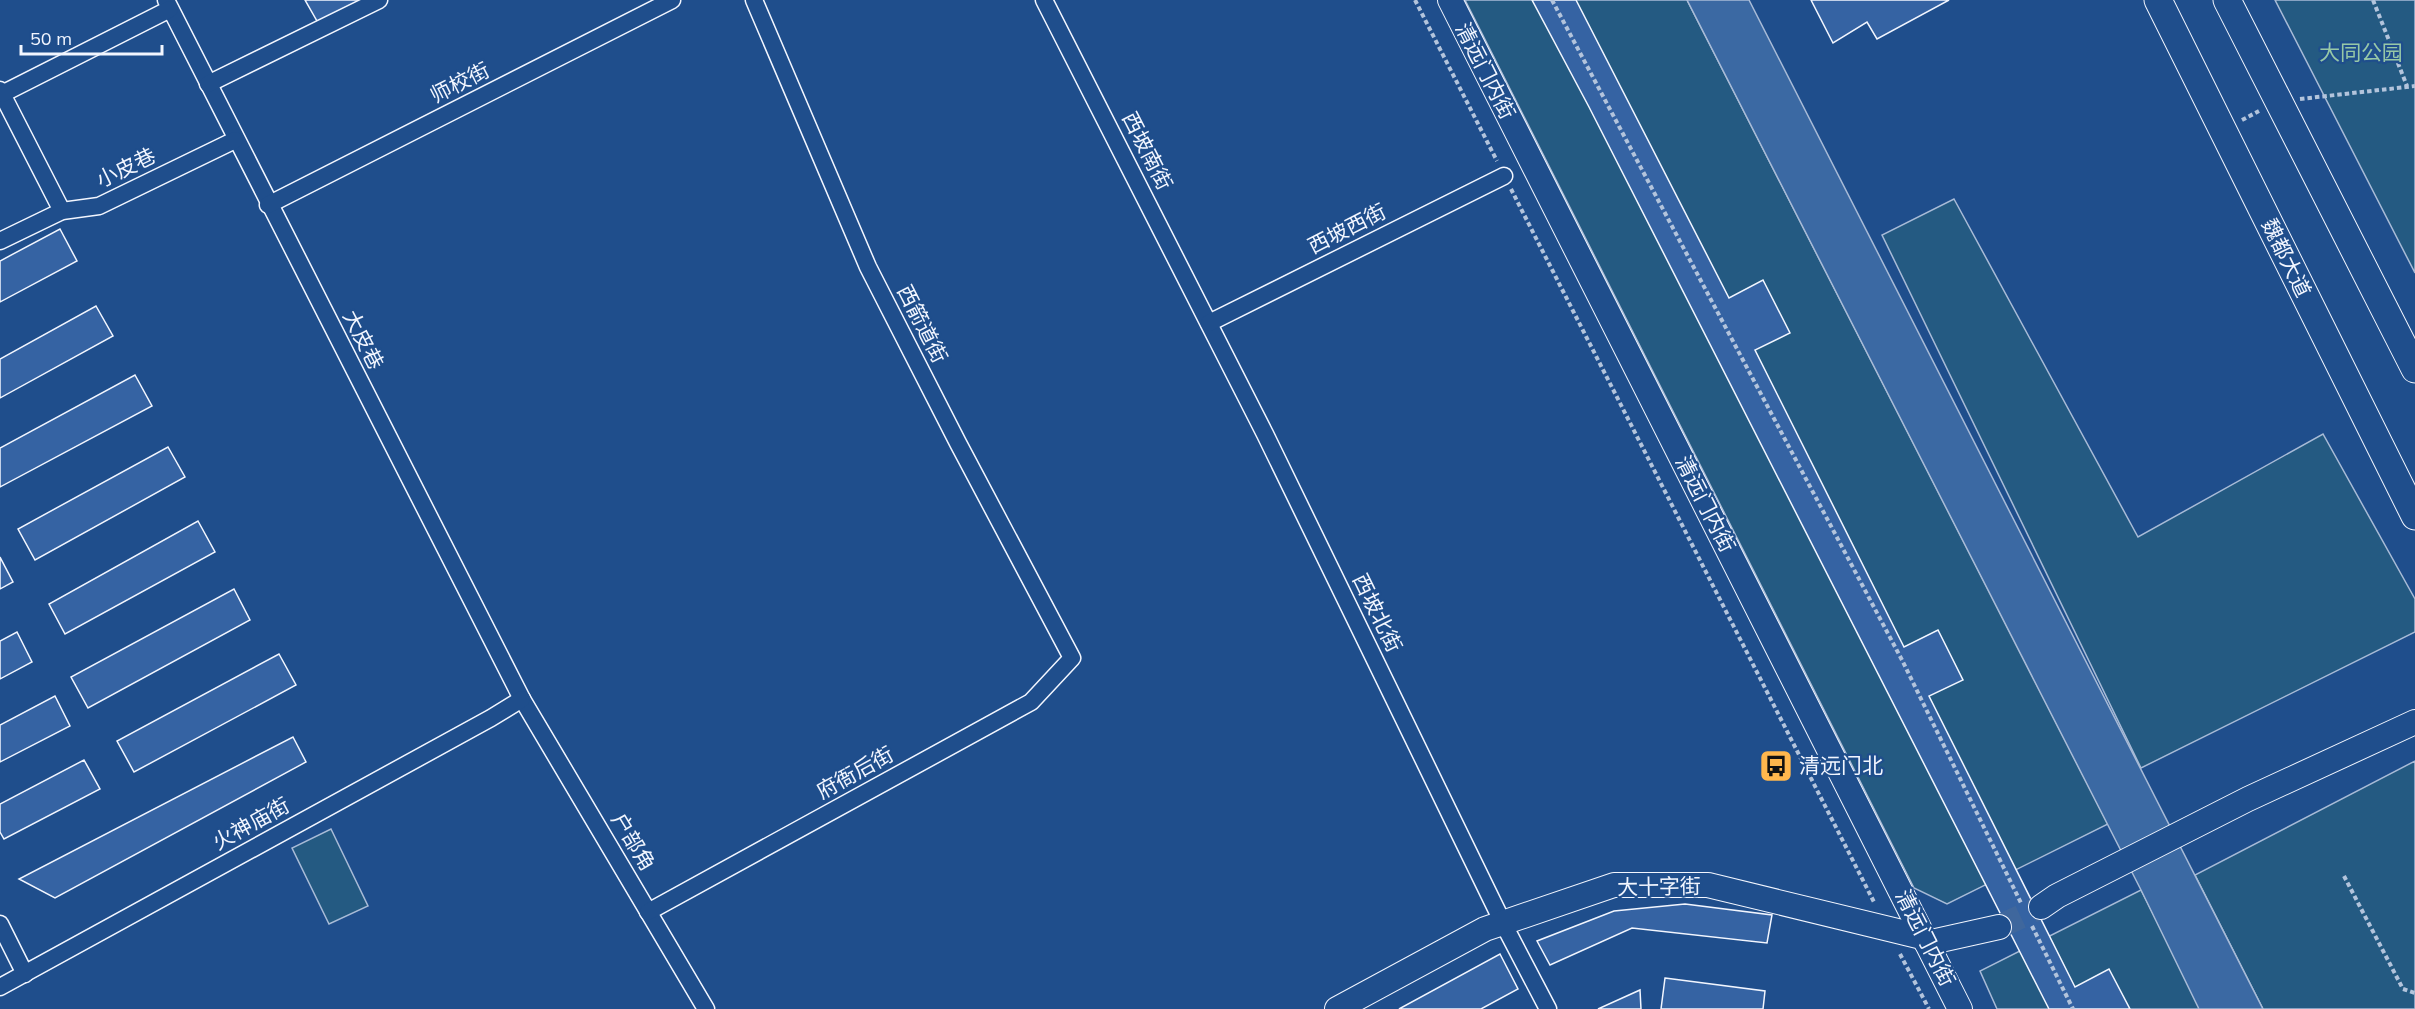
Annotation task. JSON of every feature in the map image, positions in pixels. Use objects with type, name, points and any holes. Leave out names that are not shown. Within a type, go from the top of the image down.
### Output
[{"type":"main road","name":"清远门内街","points":[[1450,0],[1960,1009]]},
{"type":"main road","name":"魏都大道","points":[[2158,0],[2415,516]]},
{"type":"main road","points":[[2227,0],[2415,369]]},
{"type":"main road","points":[[2038,908],[2248,799],[2415,722]]},
{"type":"main road","name":"大十字街","points":[[1336,1009],[1485,929],[1614,885],[1708,885],[1922,937],[1927,943]]},
{"type":"main road","points":[[1927,943],[1999,927]]},
{"type":"street","points":[[208,84],[379,0]]},
{"type":"street","name":"师校街","points":[[268,205],[672,0]]},
{"type":"street","name":"西箭道街","points":[[754,0],[868,267],[1072,658]]},
{"type":"street","name":"西坡南街","points":[[1044,0],[1209,323]]},
{"type":"street","points":[[62,211],[1,92],[168,4]]},
{"type":"street","name":"大皮巷","points":[[168,4],[268,205],[522,699]]},
{"type":"street","name":"小皮巷","points":[[0,241],[62,211],[99,206],[235,140]]},
{"type":"street","name":"西坡西街","points":[[1209,323],[1504,176]]},
{"type":"street","name":"西坡北街","points":[[1209,323],[1503,923],[1548,1009]]},
{"type":"street","name":"府衙后街","points":[[648,912],[1031,702],[1072,658]]},
{"type":"street","name":"户部角","points":[[522,699],[706,1009]]},
{"type":"street","name":"火神庙街","points":[[0,987],[522,699]]},
{"type":"street","points":[[0,924],[25,974]]},
{"type":"path","points":[[1415,0],[1929,1009]]},
{"type":"path","points":[[1551,0],[1902,660],[2038,908],[2073,1009]]},
{"type":"path","points":[[2373,0],[2407,86]]},
{"type":"path","points":[[2223,130],[2278,101],[2415,86]]},
{"type":"path","points":[[2344,876],[2403,988],[2415,993]]},
{"type":"green space","points":[[1465,0],[1687,0],[2108,824],[1947,904],[1914,888]]},
{"type":"green space","name":"大同公园","points":[[2275,0],[2415,0],[2415,273]]},
{"type":"green space","points":[[1954,199],[2138,537],[2323,434],[2415,599],[2415,632],[2141,768],[1882,235]]},
{"type":"green space","points":[[2415,761],[2415,1009],[2263,1009],[2195,875]]},
{"type":"green space","points":[[331,829],[368,906],[329,924],[292,848]]},
{"type":"green space","points":[[2141,890],[2202,1009],[1997,1009],[1980,971]]},
{"type":"shaded area","points":[[1687,0],[1749,0],[2263,1009],[2199,1009],[2141,890]]},
{"type":"building","points":[[305,0],[379,0],[321,28]]},
{"type":"building","points":[[1532,0],[1576,0],[1729,298],[1763,280],[1790,333],[1755,350],[1904,647],[1938,630],[1963,680],[1929,696],[2075,987],[2109,969],[2130,1009],[2049,1009],[1589,107]]},
{"type":"building","points":[[1811,0],[1949,0],[1877,39],[1867,22],[1833,43]]},
{"type":"building","points":[[60,229],[77,261],[0,302],[0,261]]},
{"type":"building","points":[[96,306],[113,336],[0,398],[0,359]]},
{"type":"building","points":[[135,375],[152,406],[0,487],[0,448]]},
{"type":"building","points":[[168,447],[185,477],[35,560],[18,529]]},
{"type":"building","points":[[198,521],[215,552],[65,634],[49,604]]},
{"type":"building","points":[[0,557],[13,582],[0,589]]},
{"type":"building","points":[[234,589],[250,620],[88,708],[71,677]]},
{"type":"building","points":[[17,632],[32,662],[0,679],[0,641]]},
{"type":"building","points":[[279,654],[296,685],[134,772],[117,741]]},
{"type":"building","points":[[55,696],[70,726],[0,762],[0,725]]},
{"type":"building","points":[[293,737],[306,762],[55,898],[19,879]]},
{"type":"building","points":[[84,760],[100,789],[4,839],[0,832],[0,804]]},
{"type":"building","points":[[1685,904],[1772,915],[1767,943],[1632,928],[1550,965],[1537,941],[1614,911]]},
{"type":"building","points":[[1500,954],[1518,989],[1481,1009],[1399,1009]]},
{"type":"building","points":[[1665,978],[1765,991],[1763,1009],[1661,1009]]},
{"type":"building","points":[[1640,990],[1641,1009],[1598,1009]]},
{"type":"tunnel","points":[[1999,927],[2041,907]]},
{"type":"place","name":"清远门北","points":[[1776,766]]}]
